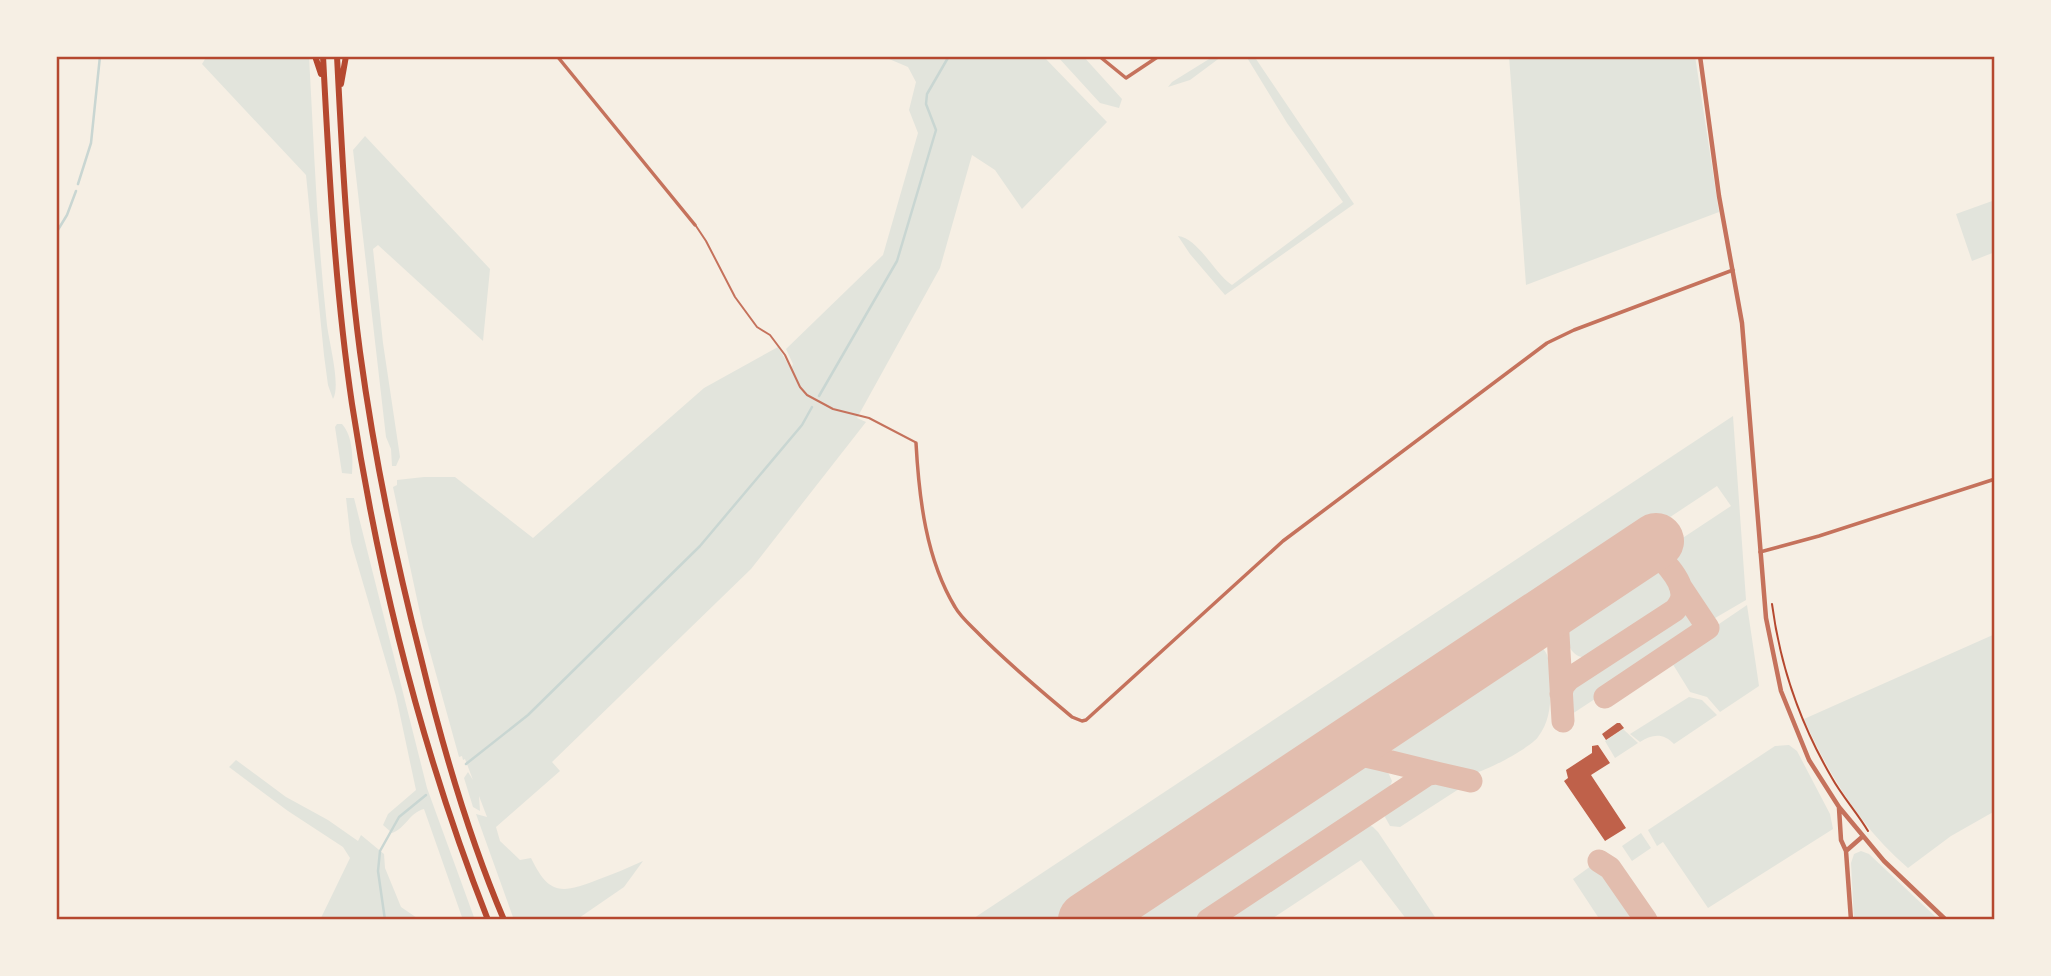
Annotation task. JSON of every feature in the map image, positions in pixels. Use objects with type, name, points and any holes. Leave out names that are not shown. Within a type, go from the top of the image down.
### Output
[{"type":"highway","points":[[315,56],[324,86]]},
{"type":"highway","points":[[323,56],[334,239],[344,341],[377,545],[420,718],[442,792],[488,920]]},
{"type":"highway","points":[[337,56],[347,230],[360,352],[392,541],[429,693],[450,766],[504,920]]},
{"type":"highway","points":[[339,96],[346,56]]},
{"type":"street","points":[[557,56],[695,225]]},
{"type":"street","points":[[1100,56],[1126,78],[1159,56]]},
{"type":"street","points":[[1700,56],[1719,196],[1743,330],[1768,631],[1781,691],[1809,760],[1839,807],[1862,837],[1947,920]]},
{"type":"street","points":[[916,443],[919,488],[927,533],[935,561],[955,609],[1012,666],[1072,717],[1082,721],[1290,534],[1547,343],[1574,330],[1733,270]]},
{"type":"street","points":[[1760,552],[1819,536],[1995,479]]},
{"type":"street","points":[[1839,807],[1841,840],[1846,851],[1851,920]]},
{"type":"street","points":[[1846,851],[1862,837]]},
{"type":"lane","points":[[695,225],[735,297],[757,327],[770,335],[785,355],[800,387],[807,394],[832,409],[869,418],[916,443]]},
{"type":"path","points":[[1772,602],[1781,655],[1804,722],[1833,780],[1868,831]]},
{"type":"shaded area","points":[[207,56],[309,56],[321,258],[336,384],[333,399],[324,355],[306,175],[202,64]]},
{"type":"shaded area","points":[[882,56],[1043,56],[1107,122],[1022,209],[995,170],[972,155],[940,268],[857,418],[866,422],[751,569],[552,762],[560,771],[496,827],[500,841],[520,860],[531,858],[544,879],[557,888],[585,885],[643,861],[624,887],[576,920],[514,920],[476,814],[487,817],[479,796],[480,811],[473,807],[464,778],[468,772],[473,780],[465,759],[459,757],[423,627],[393,487],[397,485],[397,480],[455,477],[533,538],[704,388],[778,347],[791,369],[793,364],[786,349],[883,255],[918,133],[909,110],[916,82],[908,67]]},
{"type":"shaded area","points":[[1057,56],[1083,56],[1122,99],[1119,108],[1100,103]]},
{"type":"shaded area","points":[[1214,56],[1221,57],[1190,80],[1168,87],[1172,82]]},
{"type":"shaded area","points":[[1246,56],[1254,56],[1354,204],[1225,295],[1178,236],[1193,243],[1232,285],[1343,202],[1287,123]]},
{"type":"shaded area","points":[[1509,56],[1695,56],[1719,212],[1526,285]]},
{"type":"shaded area","points":[[365,136],[490,269],[483,341],[378,245],[373,249],[383,343],[400,457],[396,466],[392,466],[391,449],[386,437],[353,150]]},
{"type":"shaded area","points":[[1995,200],[1995,252],[1972,261],[1956,214]]},
{"type":"shaded area","points":[[1733,416],[1746,600],[1710,621],[1663,551],[1731,506],[1717,486],[1061,920],[971,920]]},
{"type":"shaded area","points":[[342,424],[346,429],[350,441],[352,474],[342,473],[335,427]]},
{"type":"shaded area","points":[[346,498],[354,498],[427,788],[475,920],[463,920],[424,809],[392,833],[383,825],[388,814],[416,790],[396,696],[351,542]]},
{"type":"shaded area","points":[[1646,564],[1660,567],[1670,580],[1674,589],[1672,605],[1597,655],[1580,657],[1574,653],[1567,641],[1568,616]]},
{"type":"shaded area","points":[[1747,605],[1759,686],[1720,712],[1707,697],[1690,692],[1669,658]]},
{"type":"shaded area","points":[[1684,609],[1691,610],[1700,624],[1700,630],[1572,714],[1571,691],[1575,681]]},
{"type":"shaded area","points":[[1995,634],[1995,811],[1951,836],[1908,868],[1875,836],[1848,800],[1804,719]]},
{"type":"shaded area","points":[[1531,643],[1541,647],[1547,654],[1550,699],[1543,730],[1527,747],[1489,768],[1474,773],[1433,769],[1396,756],[1391,744],[1392,731],[1523,645]]},
{"type":"shaded area","points":[[1689,697],[1702,700],[1717,715],[1674,744],[1658,736],[1640,742],[1630,734]]},
{"type":"shaded area","points":[[1623,729],[1638,743],[1615,758],[1605,741]]},
{"type":"shaded area","points":[[1789,745],[1797,751],[1830,814],[1833,829],[1708,908],[1663,842],[1657,846],[1648,830],[1775,746]]},
{"type":"shaded area","points":[[1353,758],[1386,768],[1392,781],[1387,795],[1199,920],[1108,920]]},
{"type":"shaded area","points":[[236,760],[286,797],[328,820],[358,841],[361,835],[384,854],[385,868],[401,907],[420,920],[320,920],[350,858],[343,847],[288,811],[229,767]]},
{"type":"shaded area","points":[[1431,778],[1461,784],[1462,787],[1400,827],[1390,826],[1385,817],[1387,807]]},
{"type":"shaded area","points":[[1365,823],[1378,832],[1437,920],[1407,920],[1361,860],[1270,920],[1216,920]]},
{"type":"shaded area","points":[[1641,833],[1651,848],[1632,861],[1622,846]]},
{"type":"shaded area","points":[[1861,851],[1869,854],[1939,920],[1854,920],[1851,863],[1854,854]]},
{"type":"shaded area","points":[[1591,866],[1606,875],[1637,920],[1600,920],[1573,879]]},
{"type":"building","points":[[1617,723],[1624,728],[1606,740],[1602,734]]},
{"type":"building","points":[[1598,745],[1610,763],[1591,775],[1626,828],[1605,841],[1564,781],[1568,778],[1566,770],[1592,753],[1592,746]]},
{"type":"waterway","points":[[78,184],[91,143],[100,56]]},
{"type":"waterway","points":[[819,396],[897,261],[936,130],[926,104],[927,94],[949,56]]},
{"type":"waterway","points":[[56,233],[67,215],[76,191]]},
{"type":"waterway","points":[[466,764],[528,715],[700,546],[802,425],[812,407]]},
{"type":"waterway","points":[[385,920],[378,871],[380,851],[399,817],[426,795]]},
{"type":"taxiway","points":[[1561,694],[1569,679],[1675,610],[1680,603],[1682,595],[1678,582],[1670,568],[1658,557],[1647,551],[1630,558]]},
{"type":"taxiway","points":[[1605,697],[1708,628],[1680,586]]},
{"type":"taxiway","points":[[1563,721],[1557,617],[1565,601]]},
{"type":"taxiway","points":[[1523,630],[1539,625],[1548,627],[1558,640]]},
{"type":"taxiway","points":[[1380,725],[1371,739],[1372,748],[1378,756],[1383,760],[1436,773]]},
{"type":"taxiway","points":[[1335,755],[1348,752],[1383,760]]},
{"type":"taxiway","points":[[1208,920],[1428,774],[1436,773],[1471,781]]},
{"type":"taxiway","points":[[1599,861],[1610,868],[1646,920]]},
{"type":"runway","points":[[1086,920],[1656,541]]}]
